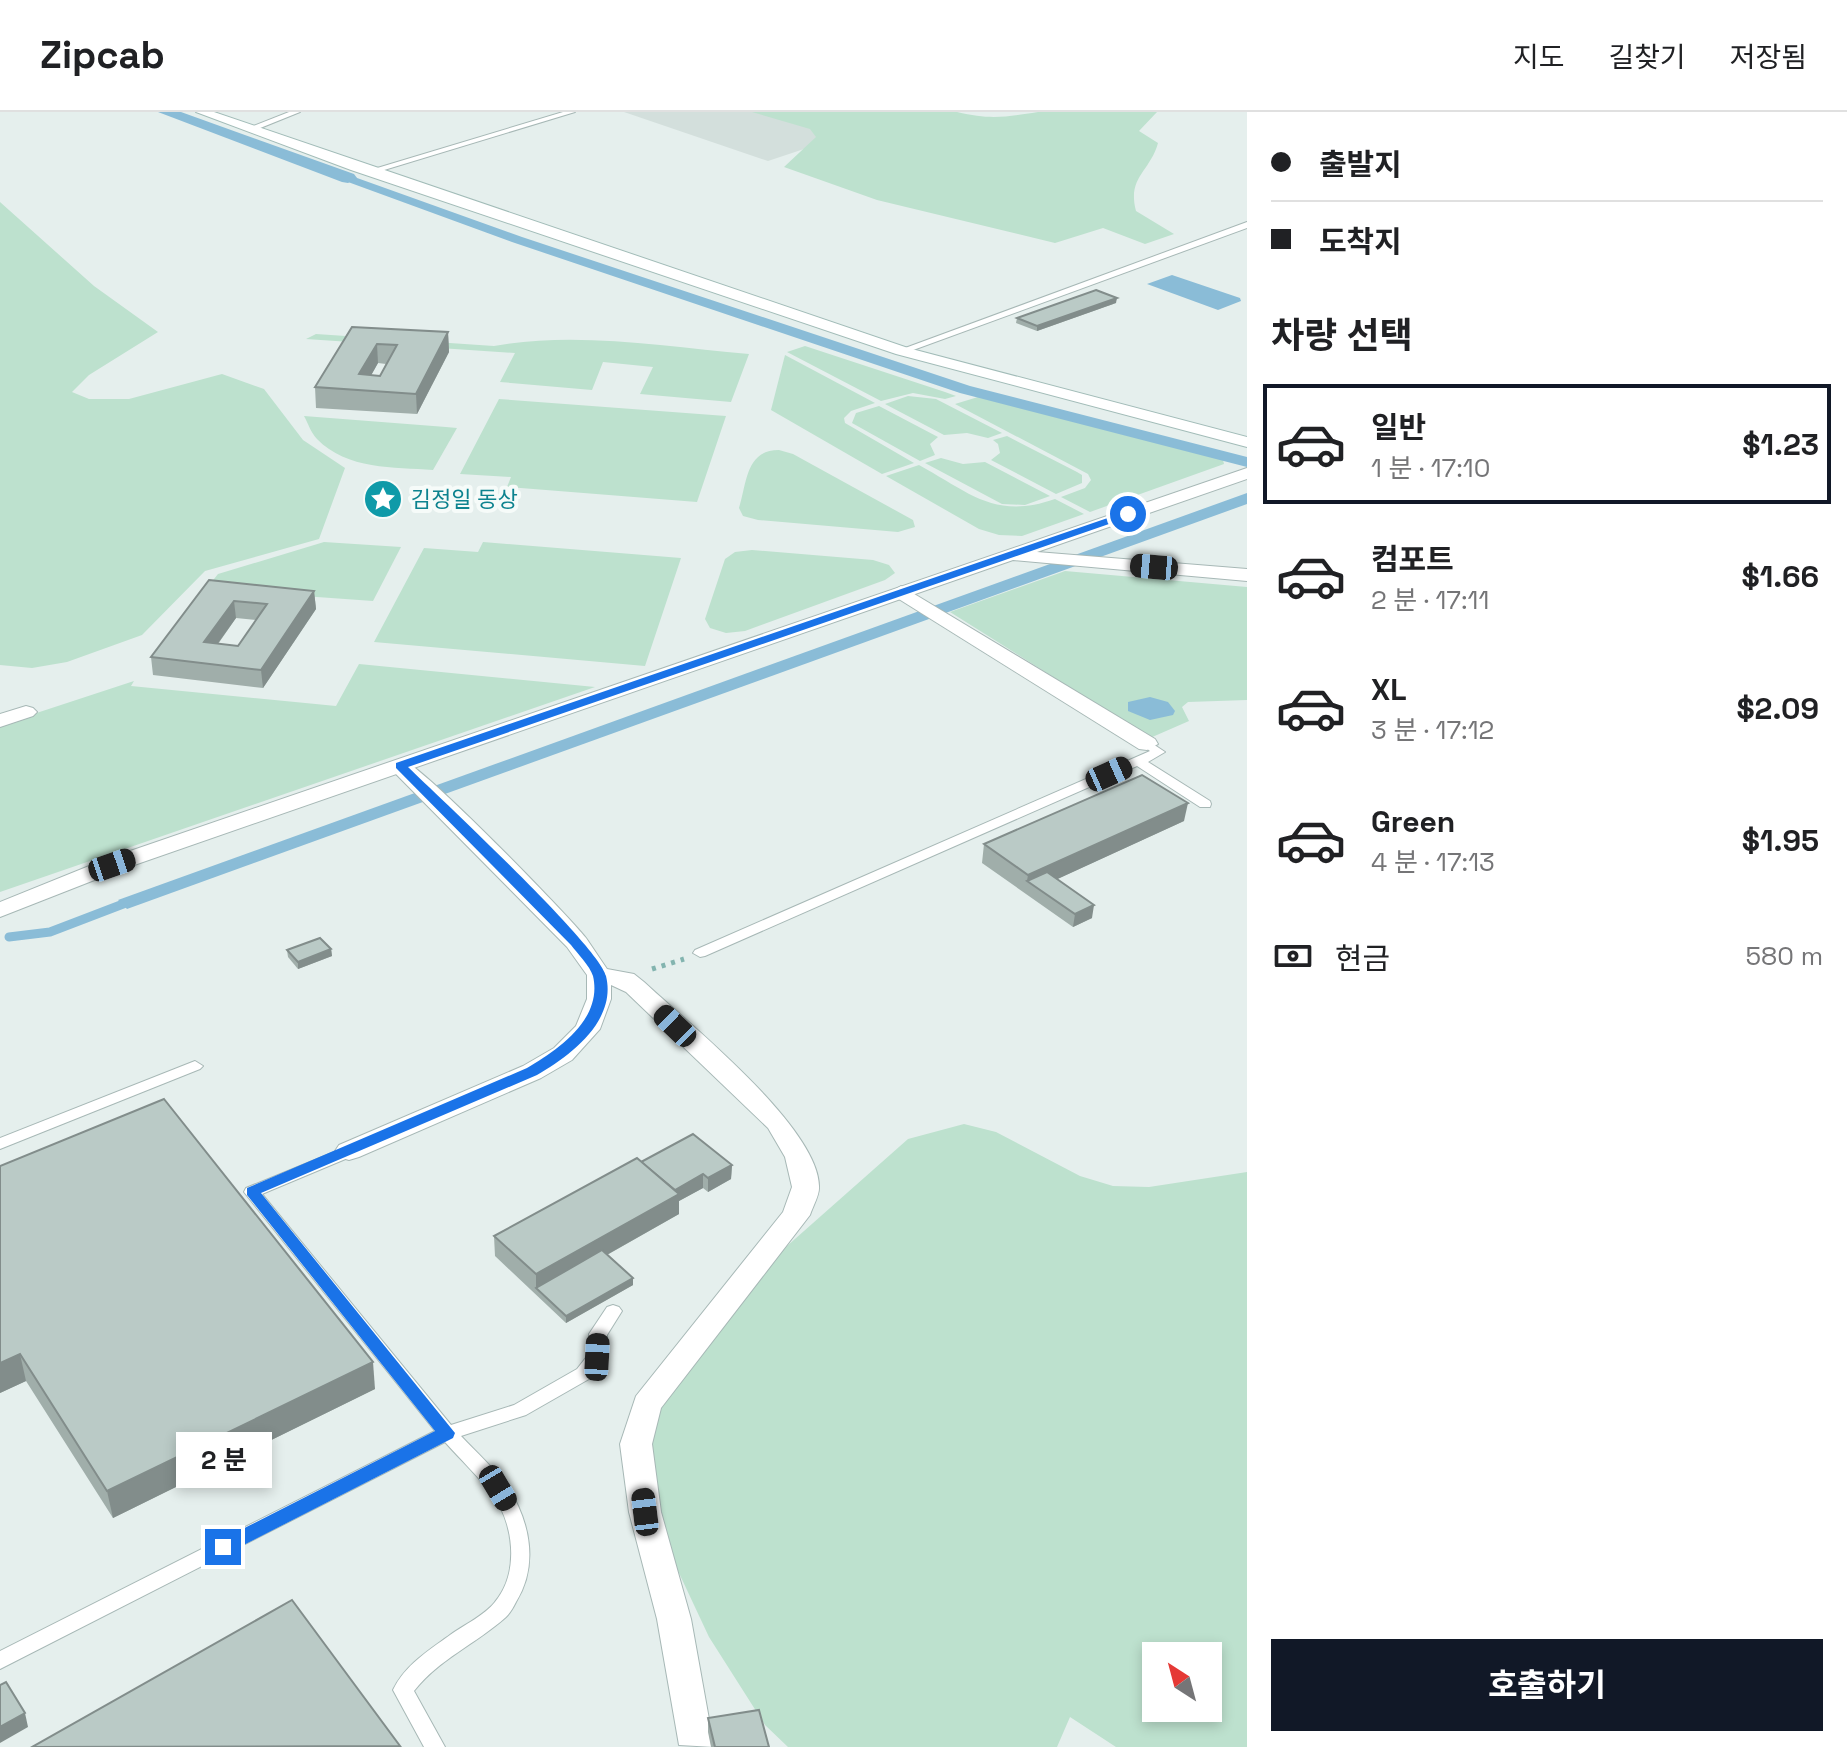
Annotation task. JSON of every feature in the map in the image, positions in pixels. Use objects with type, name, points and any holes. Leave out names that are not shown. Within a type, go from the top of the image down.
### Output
[{"type":"street","points":[[202,112],[368,172],[902,351],[1247,442]]},
{"type":"street","points":[[0,910],[112,865],[1247,473]]},
{"type":"street","points":[[1010,555],[1247,575]]},
{"type":"street","points":[[901,592],[1143,753]]},
{"type":"street","points":[[0,721],[26,712]]},
{"type":"street","points":[[401,766],[612,977],[777,1122],[799,1157],[806,1187],[796,1215],[647,1404],[636,1444],[645,1512],[674,1619],[697,1746]]},
{"type":"street","points":[[349,1151],[532,1072],[563,1054],[587,1029],[612,977]]},
{"type":"lane","points":[[250,129],[296,112]]},
{"type":"lane","points":[[368,172],[571,112]]},
{"type":"lane","points":[[902,351],[1247,225]]},
{"type":"lane","points":[[700,953],[1143,753],[1205,804]]},
{"type":"lane","points":[[0,1144],[195,1066]]},
{"type":"lane","points":[[349,1151],[252,1192],[447,1433],[498,1488],[510,1508],[518,1532],[521,1562],[516,1586],[501,1610],[420,1668],[403,1690],[435,1747]]},
{"type":"lane","points":[[0,1661],[447,1433],[520,1410],[583,1374],[597,1357],[598,1334],[613,1311]]},
{"type":"path","points":[[612,977],[700,953]]},
{"type":"shaded area","points":[[624,112],[915,112],[768,161]]},
{"type":"green space","points":[[752,112],[957,112],[998,117],[1038,112],[1157,112],[1139,131],[1158,143],[1137,182],[1134,200],[1136,211],[1174,234],[1145,244],[1103,228],[1055,243],[877,200],[784,167],[816,137],[810,129]]},
{"type":"green space","points":[[0,202],[94,286],[158,332],[89,375],[72,392],[89,399],[129,399],[222,374],[264,389],[303,440],[345,468],[319,539],[205,571],[142,635],[67,662],[32,668],[0,665]]},
{"type":"green space","points":[[316,334],[494,346],[589,340],[749,354],[731,402],[640,394],[653,367],[603,362],[592,390],[500,382],[515,353],[306,339]]},
{"type":"green space","points":[[805,346],[956,396],[945,399],[913,393],[881,401],[787,352]]},
{"type":"green space","points":[[785,355],[875,403],[851,411],[844,418],[845,423],[914,463],[882,474],[771,410]]},
{"type":"green space","points":[[908,396],[936,399],[1002,433],[988,438],[967,433],[944,435],[885,404]]},
{"type":"green space","points":[[978,397],[1223,460],[1224,464],[1090,512],[1061,497],[1085,488],[1091,480],[1088,474],[955,404]]},
{"type":"green space","points":[[499,399],[726,416],[697,502],[507,487],[511,477],[460,474]]},
{"type":"green space","points":[[879,406],[938,437],[930,444],[935,455],[920,461],[852,423],[856,413]]},
{"type":"green space","points":[[304,416],[457,428],[433,470],[387,467],[357,462],[329,449],[315,437]]},
{"type":"green space","points":[[1007,436],[1082,475],[1082,483],[1056,494],[991,460],[1000,453],[998,444],[993,440]]},
{"type":"green space","points":[[768,451],[793,454],[913,520],[915,527],[898,532],[758,520],[743,516],[739,508],[746,478],[754,461]]},
{"type":"green space","points":[[941,458],[963,464],[985,462],[1050,496],[1025,505],[1002,504],[925,463]]},
{"type":"green space","points":[[919,465],[969,494],[999,505],[1034,505],[1055,499],[1084,514],[1022,536],[999,535],[979,529],[886,476]]},
{"type":"green space","points":[[324,542],[401,547],[373,601],[206,589],[218,574]]},
{"type":"green space","points":[[483,542],[681,558],[645,666],[374,642],[424,548],[478,552]]},
{"type":"green space","points":[[752,550],[873,560],[889,565],[895,573],[885,580],[745,631],[726,633],[710,628],[705,619],[725,559],[735,552]]},
{"type":"green space","points":[[1065,571],[1247,587],[1247,700],[1188,702],[1182,707],[1189,721],[1150,738],[950,612]]},
{"type":"green space","points":[[359,664],[595,687],[0,892],[0,725],[134,681],[131,686],[336,706]]},
{"type":"green space","points":[[964,1124],[996,1132],[1080,1176],[1113,1186],[1149,1187],[1247,1172],[1247,1747],[1116,1747],[1070,1717],[1057,1747],[788,1747],[765,1725],[709,1637],[649,1509],[651,1430],[666,1394],[778,1254],[908,1139]]},
{"type":"water","points":[[318,164],[522,237],[970,386],[1247,457],[1247,467],[960,393],[512,242],[307,167]]},
{"type":"water","points":[[1172,275],[1240,298],[1241,301],[1218,310],[1147,284]]},
{"type":"water","points":[[1247,493],[1247,504],[127,909],[118,900]]},
{"type":"water","points":[[1150,697],[1168,702],[1175,711],[1173,715],[1150,720],[1128,711],[1128,702]]},
{"type":"building","points":[[1096,290],[1117,298],[1037,326],[1017,318]]},
{"type":"building","points":[[352,327],[448,332],[416,394],[315,387]],"holes":[[[377,344],[397,345],[380,376],[359,374]]]},
{"type":"building","points":[[209,580],[314,591],[261,670],[151,657]],"holes":[[[234,601],[267,604],[238,646],[204,642]]]},
{"type":"building","points":[[1142,775],[1188,803],[1028,875],[984,844]]},
{"type":"building","points":[[1047,872],[1094,905],[1075,914],[1027,881]]},
{"type":"building","points":[[320,938],[331,949],[298,962],[287,950]]},
{"type":"building","points":[[164,1099],[373,1362],[107,1491],[20,1354],[0,1363],[0,1166]]},
{"type":"building","points":[[693,1134],[732,1165],[708,1178],[703,1174],[675,1190],[641,1162]]},
{"type":"building","points":[[637,1158],[679,1194],[536,1274],[494,1236]]},
{"type":"building","points":[[602,1250],[633,1278],[566,1316],[536,1288]]},
{"type":"building","points":[[292,1600],[400,1746],[32,1747]]},
{"type":"building","points":[[6,1682],[25,1713],[0,1727],[0,1685]]},
{"type":"building","points":[[759,1710],[769,1747],[715,1747],[708,1718]]},
{"type":"waterway","points":[[166,112],[348,178]]},
{"type":"waterway","points":[[9,937],[50,932],[131,901]]},
{"type":"place","name":"김정일 동상","points":[[383,499]]},
{"type":"route","points":[[223,1547],[447,1433],[252,1192],[532,1072],[563,1054],[587,1029],[599,999],[599,975],[576,942],[401,766],[1128,514]]}]
